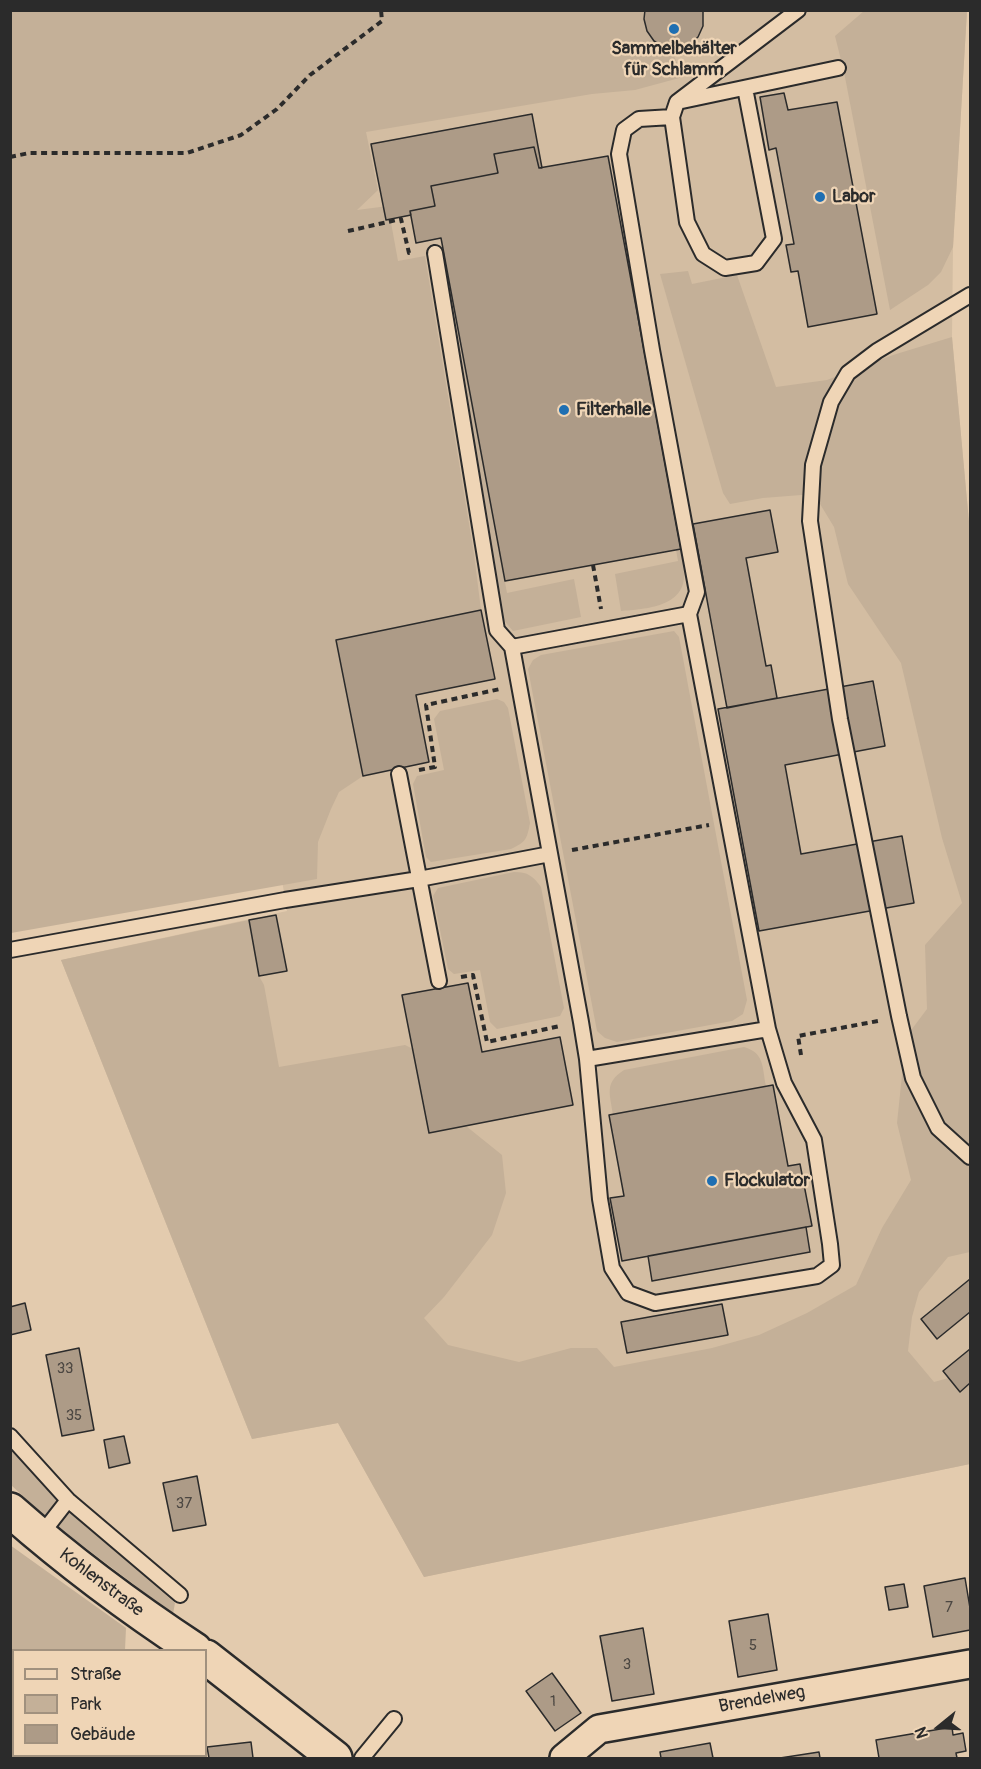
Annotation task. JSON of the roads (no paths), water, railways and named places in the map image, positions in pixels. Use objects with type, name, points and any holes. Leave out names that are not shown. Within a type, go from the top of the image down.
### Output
[{"type":"street","name":"Kohlenstraße","points":[[10,1510],[40,1536],[154,1623],[193,1649]]},
{"type":"street","points":[[207,1658],[335,1758]]},
{"type":"street","name":"Brendelweg","points":[[564,1758],[599,1729],[970,1664]]},
{"type":"lane","points":[[745,88],[774,239],[756,263],[725,268],[703,254],[687,222],[672,117],[677,102],[798,10]]},
{"type":"lane","points":[[677,102],[838,68]]},
{"type":"lane","points":[[435,253],[497,630],[512,647],[581,1022],[587,1059],[600,1199],[612,1268],[628,1293],[655,1303],[817,1276],[832,1265],[814,1140],[784,1083],[768,1029],[689,614],[697,592],[652,350],[619,154],[624,130],[639,119],[672,117]]},
{"type":"lane","points":[[970,295],[877,351],[848,373],[831,402],[813,465],[810,521],[840,718],[913,1078],[938,1128],[970,1157]]},
{"type":"lane","points":[[512,647],[689,614]]},
{"type":"lane","points":[[399,774],[439,981]]},
{"type":"lane","points":[[10,950],[550,854]]},
{"type":"lane","points":[[587,1059],[768,1029]]},
{"type":"lane","points":[[10,1436],[68,1500],[180,1595]]},
{"type":"lane","points":[[40,1536],[68,1500]]},
{"type":"lane","points":[[362,1758],[394,1719]]},
{"type":"place","name":"Sammelbehälter für Schlamm","points":[[674,29]]},
{"type":"place","name":"Labor","points":[[820,197]]},
{"type":"place","name":"Filterhalle","points":[[564,410]]},
{"type":"place","name":"Flockulator","points":[[712,1181]]}]
